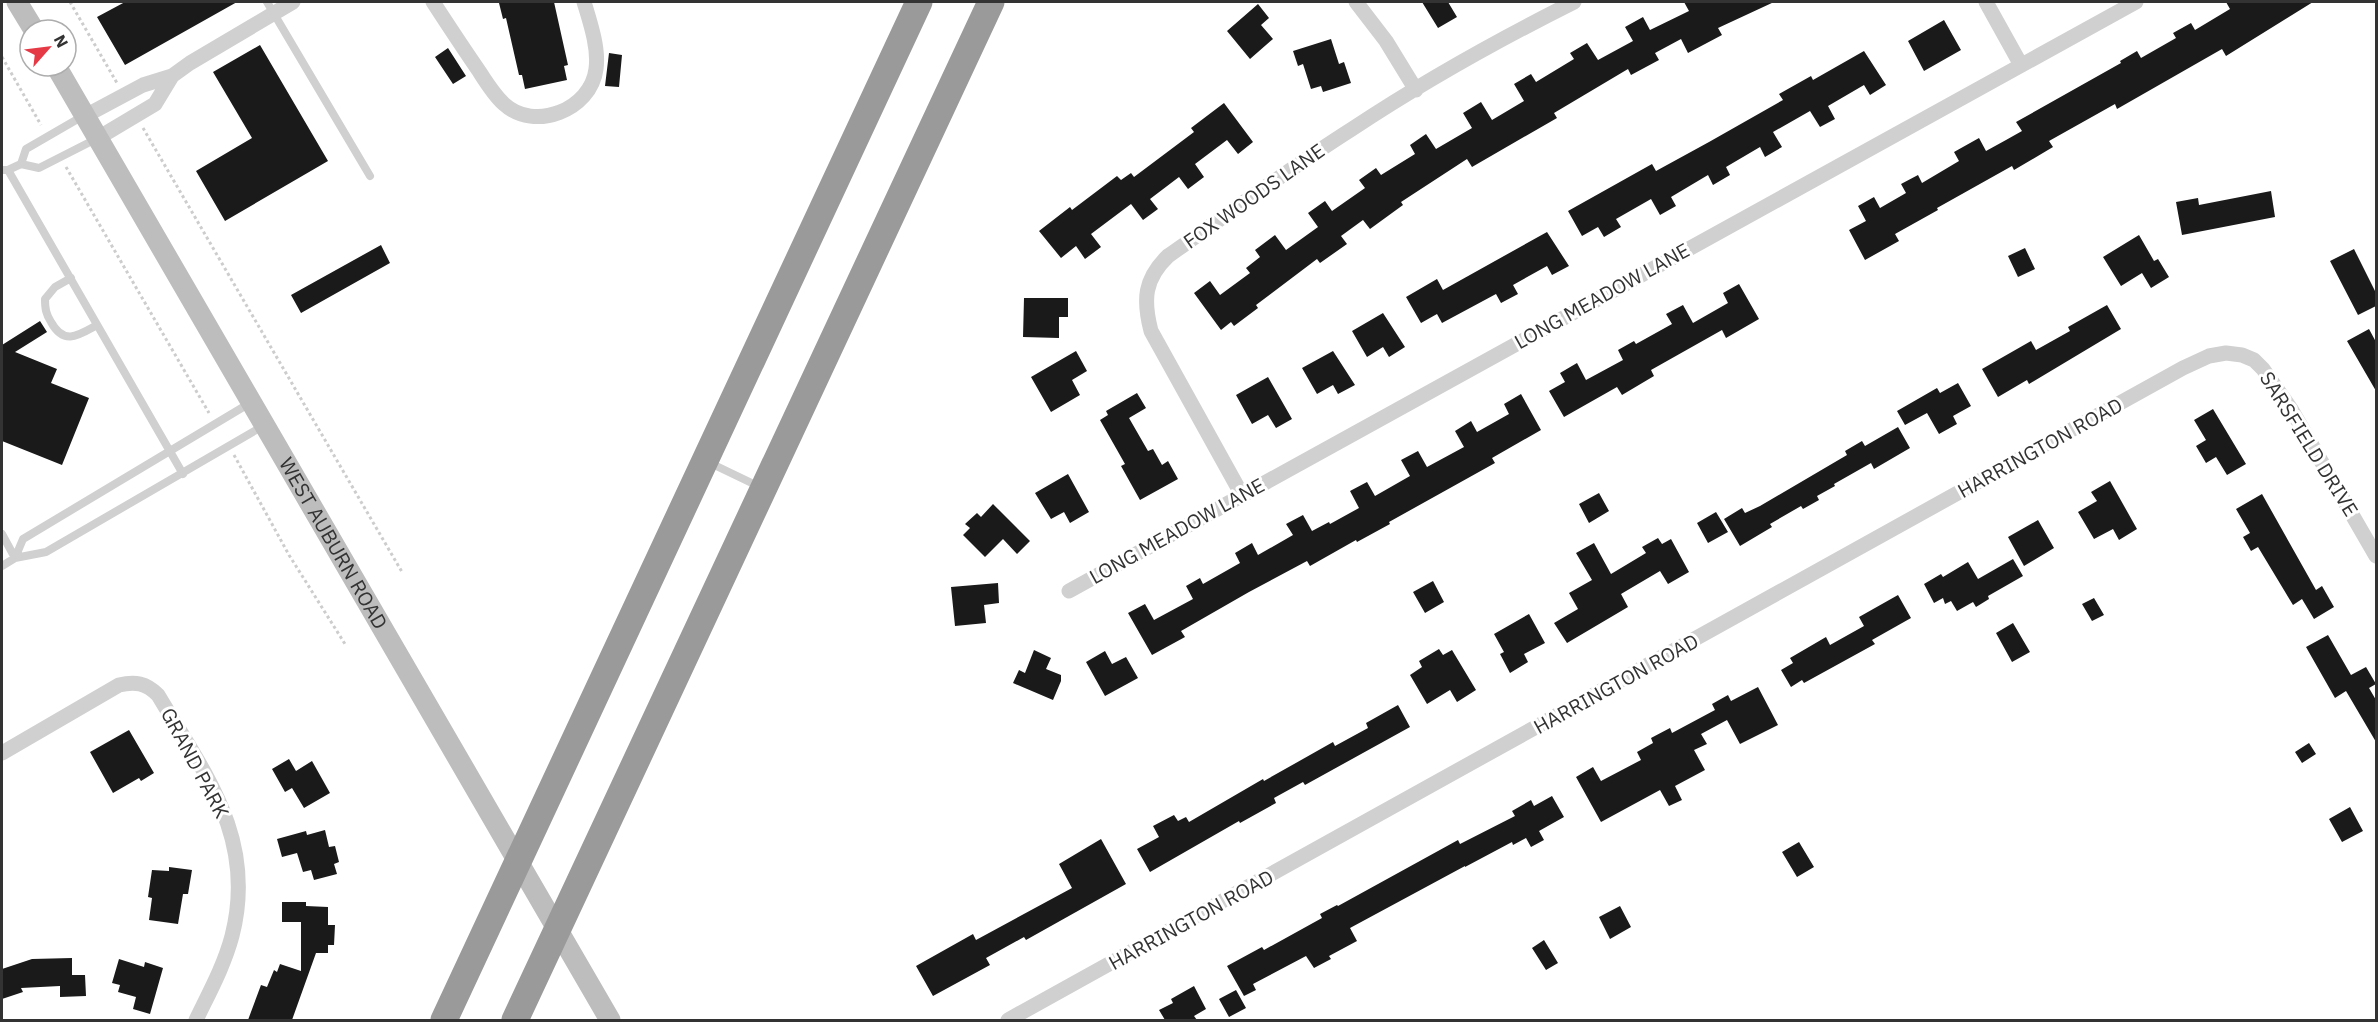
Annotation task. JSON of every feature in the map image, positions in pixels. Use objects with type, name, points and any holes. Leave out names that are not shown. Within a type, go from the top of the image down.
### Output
[{"type":"highway","points":[[444,1020],[919,2]]},
{"type":"highway","points":[[515,1020],[991,2]]},
{"type":"main road","points":[[17,2],[27,18]]},
{"type":"main road","name":"WEST AUBURN ROAD","points":[[63,78],[605,1012]]},
{"type":"street","points":[[85,116],[143,85],[172,76],[271,7],[293,2]]},
{"type":"street","points":[[433,2],[503,104],[521,115],[532,116],[561,112],[586,94],[593,83],[596,51],[584,2]]},
{"type":"street","points":[[1356,2],[1386,41],[1416,90]]},
{"type":"street","name":"FOX WOODS LANE","points":[[1242,495],[1151,331],[1146,306],[1148,286],[1155,269],[1168,256],[1281,176],[1416,90],[1574,2]]},
{"type":"street","points":[[1986,2],[2021,65]]},
{"type":"street","name":"LONG MEADOW LANE","points":[[1069,591],[2136,2]]},
{"type":"street","points":[[98,138],[155,105],[172,76]]},
{"type":"street","name":"SARSFIELD DRIVE","points":[[2226,353],[2242,355],[2254,360],[2277,386],[2376,556]]},
{"type":"street","name":"HARRINGTON ROAD","points":[[1008,1020],[2183,368],[2209,356],[2226,353]]},
{"type":"street","name":"GRAND PARK","points":[[2,753],[119,685],[135,682],[144,684],[158,695],[218,796],[226,814],[237,858],[238,895],[232,937],[224,962],[196,1020]]},
{"type":"lane","points":[[271,7],[370,176]]},
{"type":"lane","points":[[21,164],[26,148],[85,116]]},
{"type":"lane","points":[[98,138],[39,168],[21,164],[5,170],[71,278],[183,474]]},
{"type":"lane","points":[[71,278],[55,287],[45,299],[45,312],[56,331],[66,337],[78,336],[97,326]]},
{"type":"lane","points":[[15,558],[23,539],[252,402]]},
{"type":"lane","points":[[2,566],[15,558],[46,552],[265,425]]},
{"type":"lane","points":[[705,461],[764,489]]},
{"type":"lane","points":[[2,534],[15,558]]},
{"type":"path","points":[[70,2],[116,81]]},
{"type":"path","points":[[2,57],[40,123]]},
{"type":"path","points":[[143,127],[402,572]]},
{"type":"path","points":[[67,170],[206,408]]},
{"type":"path","points":[[237,461],[288,555],[345,644]]},
{"type":"building","points":[[125,2],[237,2],[125,65],[97,17]]},
{"type":"building","points":[[554,2],[568,65],[564,66],[567,80],[525,89],[522,75],[519,75],[506,18],[503,19],[499,3]]},
{"type":"building","points":[[1422,2],[1448,2],[1457,17],[1438,28]]},
{"type":"building","points":[[1684,2],[1774,2],[1718,28],[1722,35],[1688,53],[1681,39],[1655,53],[1659,60],[1631,75],[1628,69],[1554,113],[1557,118],[1472,167],[1467,159],[1401,202],[1403,205],[1370,229],[1363,220],[1341,236],[1347,244],[1320,263],[1317,259],[1256,305],[1258,308],[1234,326],[1231,322],[1221,330],[1194,293],[1210,281],[1220,295],[1250,273],[1246,268],[1260,257],[1255,250],[1275,235],[1286,250],[1318,227],[1308,213],[1325,201],[1332,211],[1365,188],[1359,180],[1376,168],[1381,175],[1415,154],[1410,145],[1426,134],[1436,149],[1472,128],[1463,113],[1481,102],[1492,120],[1524,101],[1514,84],[1531,74],[1536,82],[1574,59],[1570,53],[1587,43],[1598,60],[1633,41],[1625,27],[1643,17],[1650,30],[1689,11]]},
{"type":"building","points":[[2226,2],[2313,2],[2226,56],[2222,49],[2117,109],[2115,104],[2049,141],[2053,147],[2014,170],[2012,166],[1937,208],[1938,210],[1895,234],[1899,241],[1865,260],[1849,230],[1866,221],[1858,206],[1874,197],[1880,208],[1906,193],[1901,184],[1918,175],[1922,183],[1959,161],[1954,152],[1979,138],[1986,151],[2006,140],[2022,131],[2016,122],[2121,63],[2120,61],[2137,51],[2141,58],[2176,38],[2173,33],[2191,23],[2195,30],[2230,9]]},
{"type":"building","points":[[1258,4],[1269,18],[1261,25],[1273,39],[1250,59],[1227,31]]},
{"type":"building","points":[[1944,20],[1961,50],[1924,71],[1908,41]]},
{"type":"building","points":[[1331,39],[1339,64],[1344,62],[1351,83],[1323,92],[1321,86],[1311,89],[1303,64],[1298,66],[1293,51]]},
{"type":"building","points":[[260,45],[328,161],[225,221],[196,171],[252,138],[213,72]]},
{"type":"building","points":[[448,48],[466,76],[453,84],[435,57]]},
{"type":"building","points":[[1864,51],[1886,85],[1870,95],[1864,85],[1828,106],[1835,119],[1820,127],[1810,111],[1773,132],[1782,147],[1765,157],[1760,147],[1726,167],[1730,175],[1713,185],[1708,175],[1671,197],[1676,206],[1660,215],[1651,199],[1616,219],[1621,227],[1604,237],[1598,227],[1582,236],[1568,211],[1652,164],[1656,171],[1783,100],[1779,94],[1811,76],[1813,80]]},
{"type":"building","points":[[609,53],[622,55],[619,87],[605,86]]},
{"type":"building","points":[[1224,103],[1253,142],[1238,154],[1227,140],[1195,164],[1204,177],[1188,189],[1179,177],[1150,199],[1158,209],[1143,220],[1131,204],[1091,234],[1101,247],[1085,259],[1076,246],[1061,258],[1039,231],[1070,207],[1072,210],[1117,176],[1121,180],[1131,173],[1134,177],[1194,132],[1191,128]]},
{"type":"building","points":[[2271,191],[2275,217],[2182,235],[2176,202],[2198,198],[2199,205]]},
{"type":"building","points":[[1547,232],[1569,266],[1552,275],[1547,266],[1513,285],[1518,294],[1501,303],[1496,294],[1442,323],[1437,314],[1421,323],[1406,297],[1437,279],[1443,290]]},
{"type":"building","points":[[2139,235],[2154,261],[2158,259],[2169,277],[2151,288],[2142,273],[2121,286],[2103,257]]},
{"type":"building","points":[[381,245],[390,263],[301,313],[291,295]]},
{"type":"building","points":[[2025,248],[2035,269],[2018,277],[2008,256]]},
{"type":"building","points":[[2354,249],[2376,293],[2376,306],[2358,315],[2330,261]]},
{"type":"building","points":[[1739,284],[1759,319],[1726,338],[1722,330],[1651,370],[1654,376],[1622,395],[1617,387],[1564,417],[1549,391],[1565,382],[1560,373],[1577,363],[1586,380],[1623,360],[1618,350],[1634,341],[1636,344],[1672,324],[1666,314],[1683,305],[1693,323],[1728,303],[1723,293]]},
{"type":"building","points":[[1024,298],[1068,298],[1068,317],[1059,317],[1059,338],[1023,337]]},
{"type":"building","points":[[2107,305],[2121,329],[2029,384],[2027,380],[1998,397],[1982,369],[2031,341],[2036,350],[2070,331],[2068,327]]},
{"type":"building","points":[[1383,313],[1405,347],[1389,357],[1383,347],[1367,357],[1352,331]]},
{"type":"building","points":[[40,321],[47,332],[15,352],[57,369],[51,383],[89,398],[62,465],[2,441],[2,345]]},
{"type":"building","points":[[2369,329],[2376,342],[2376,391],[2347,341]]},
{"type":"building","points":[[1076,351],[1087,371],[1072,380],[1080,395],[1051,412],[1031,377]]},
{"type":"building","points":[[1333,351],[1355,385],[1338,394],[1333,385],[1317,394],[1302,368]]},
{"type":"building","points":[[1268,377],[1292,419],[1276,428],[1268,415],[1252,424],[1236,395]]},
{"type":"building","points":[[1958,383],[1971,406],[1953,416],[1957,424],[1939,434],[1927,413],[1905,425],[1897,411],[1937,388],[1940,393]]},
{"type":"building","points":[[1137,393],[1146,408],[1129,418],[1148,451],[1153,449],[1162,465],[1168,461],[1178,479],[1140,500],[1121,466],[1125,464],[1100,420],[1108,415],[1106,411]]},
{"type":"building","points":[[1521,394],[1541,430],[1492,458],[1495,463],[1357,542],[1356,540],[1310,566],[1307,561],[1249,592],[1181,631],[1185,637],[1152,655],[1128,613],[1145,604],[1154,620],[1193,599],[1186,586],[1200,578],[1203,584],[1240,563],[1235,553],[1252,543],[1258,555],[1293,535],[1286,524],[1303,515],[1312,531],[1359,508],[1350,491],[1367,482],[1375,496],[1410,476],[1401,460],[1418,451],[1427,467],[1464,447],[1455,431],[1471,421],[1477,432],[1509,414],[1504,404]]},
{"type":"building","points":[[2213,409],[2246,464],[2227,475],[2216,457],[2206,463],[2196,446],[2206,440],[2194,420]]},
{"type":"building","points":[[1898,427],[1910,448],[1874,469],[1871,463],[1834,484],[1835,486],[1817,496],[1819,500],[1803,509],[1801,506],[1770,524],[1772,527],[1740,546],[1724,519],[1742,508],[1745,513],[1760,506],[1847,455],[1845,451],[1862,441],[1865,446]]},
{"type":"building","points":[[1068,474],[1089,512],[1070,523],[1064,512],[1051,519],[1035,493]]},
{"type":"building","points":[[2110,481],[2137,529],[2119,540],[2113,529],[2094,539],[2078,512],[2097,501],[2091,492]]},
{"type":"building","points":[[1599,493],[1609,511],[1589,523],[1579,504]]},
{"type":"building","points":[[2262,494],[2316,590],[2322,586],[2334,607],[2314,619],[2302,599],[2293,605],[2258,547],[2251,551],[2243,537],[2250,533],[2236,509]]},
{"type":"building","points":[[993,504],[1030,541],[1017,554],[1003,539],[985,557],[963,535],[970,528],[965,524],[977,513],[981,517]]},
{"type":"building","points":[[1716,512],[1728,532],[1708,543],[1697,523]]},
{"type":"building","points":[[2038,520],[2054,548],[2024,566],[2008,537]]},
{"type":"building","points":[[1658,538],[1662,544],[1671,539],[1689,572],[1668,584],[1660,571],[1621,594],[1628,607],[1567,643],[1554,623],[1578,609],[1569,593],[1592,580],[1576,553],[1594,543],[1611,574],[1646,553],[1642,547]]},
{"type":"building","points":[[2013,559],[2023,576],[1988,596],[1989,599],[1976,607],[1973,602],[1957,611],[1951,601],[1945,604],[1943,598],[1934,603],[1924,584],[1941,574],[1943,577],[1968,562],[1978,579]]},
{"type":"building","points":[[1433,581],[1444,602],[1425,613],[1413,592]]},
{"type":"building","points":[[998,583],[999,603],[984,605],[986,623],[955,626],[951,587]]},
{"type":"building","points":[[1898,595],[1911,618],[1872,640],[1875,644],[1804,683],[1802,680],[1791,687],[1781,670],[1793,663],[1790,658],[1826,637],[1830,645],[1864,626],[1859,617]]},
{"type":"building","points":[[2094,598],[2104,615],[2092,621],[2082,604]]},
{"type":"building","points":[[1529,614],[1545,643],[1524,654],[1528,662],[1510,673],[1500,654],[1504,652],[1494,634]]},
{"type":"building","points":[[2013,623],[2030,652],[2012,662],[1996,633]]},
{"type":"building","points":[[2328,635],[2351,675],[2366,667],[2376,684],[2369,688],[2376,700],[2376,742],[2346,691],[2335,698],[2306,647]]},
{"type":"building","points":[[1439,649],[1443,655],[1452,650],[1476,690],[1457,702],[1450,690],[1427,704],[1410,675],[1422,667],[1419,661]]},
{"type":"building","points":[[1034,650],[1051,658],[1046,669],[1061,675],[1061,681],[1053,700],[1013,683],[1019,670],[1025,673]]},
{"type":"building","points":[[1105,651],[1112,664],[1126,657],[1138,678],[1105,696],[1086,662]]},
{"type":"building","points":[[1758,687],[1778,725],[1740,744],[1727,720],[1701,734],[1707,744],[1694,750],[1705,770],[1675,786],[1682,800],[1669,806],[1660,790],[1601,822],[1576,777],[1593,767],[1601,781],[1641,760],[1637,752],[1653,743],[1651,738],[1670,728],[1672,733],[1715,710],[1712,704],[1728,695],[1731,701]]},
{"type":"building","points":[[1398,705],[1410,727],[1305,785],[1303,782],[1274,798],[1276,803],[1240,823],[1239,821],[1150,872],[1137,849],[1159,837],[1153,826],[1174,815],[1178,821],[1186,817],[1189,822],[1333,742],[1335,746],[1368,728],[1366,723]]},
{"type":"building","points":[[129,730],[154,773],[141,781],[139,778],[113,793],[90,752]]},
{"type":"building","points":[[2309,743],[2316,754],[2302,763],[2295,752]]},
{"type":"building","points":[[289,759],[296,771],[312,761],[330,793],[304,808],[292,788],[285,792],[272,769]]},
{"type":"building","points":[[1552,796],[1564,817],[1539,831],[1544,840],[1531,847],[1526,838],[1513,845],[1512,842],[1465,866],[1350,928],[1357,941],[1329,956],[1331,959],[1314,968],[1306,956],[1253,984],[1256,990],[1244,996],[1227,966],[1262,947],[1264,950],[1322,918],[1320,914],[1458,840],[1460,844],[1515,816],[1512,811],[1531,800],[1534,806]]},
{"type":"building","points":[[2350,807],[2363,831],[2342,842],[2329,819]]},
{"type":"building","points":[[325,830],[329,847],[335,846],[339,862],[334,864],[337,874],[314,880],[311,870],[303,872],[297,853],[282,857],[277,839],[306,831],[307,835]]},
{"type":"building","points":[[1101,839],[1126,884],[1026,940],[1024,937],[986,958],[990,965],[933,996],[916,966],[973,934],[976,940],[1072,888],[1059,864]]},
{"type":"building","points":[[1799,842],[1814,867],[1797,877],[1782,852]]},
{"type":"building","points":[[169,867],[192,870],[188,894],[183,894],[178,924],[149,920],[152,898],[148,897],[152,870],[169,871]]},
{"type":"building","points":[[282,902],[306,902],[306,906],[328,907],[328,925],[335,925],[334,945],[328,945],[328,953],[316,953],[292,1020],[248,1020],[261,985],[267,987],[274,970],[277,972],[280,964],[301,971],[301,922],[282,922]]},
{"type":"building","points":[[1620,906],[1631,927],[1610,939],[1599,917]]},
{"type":"building","points":[[1544,940],[1558,963],[1546,970],[1532,948]]},
{"type":"building","points":[[72,958],[72,975],[85,975],[86,996],[60,997],[60,986],[21,988],[23,992],[2,999],[2,969],[32,959]]},
{"type":"building","points":[[119,959],[144,967],[145,962],[163,968],[150,1014],[133,1009],[136,997],[118,992],[120,985],[112,983]]},
{"type":"building","points":[[1194,986],[1206,1009],[1194,1016],[1197,1020],[1165,1020],[1159,1010],[1173,1003],[1171,999]]},
{"type":"building","points":[[1236,990],[1246,1008],[1229,1017],[1219,999]]}]
